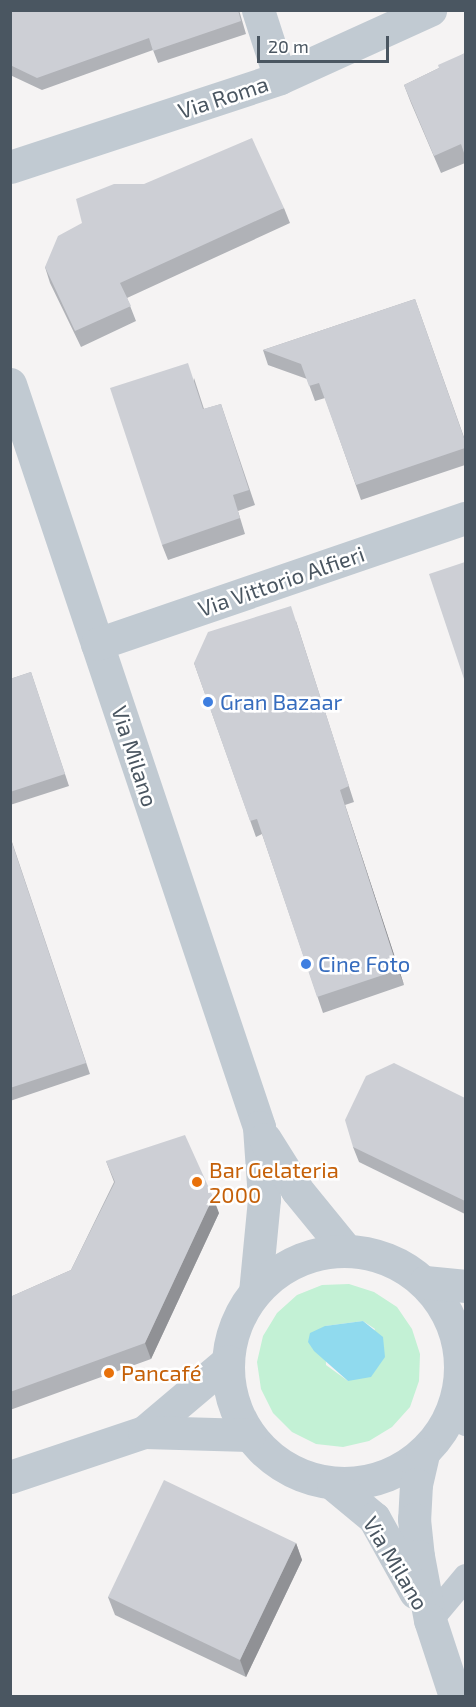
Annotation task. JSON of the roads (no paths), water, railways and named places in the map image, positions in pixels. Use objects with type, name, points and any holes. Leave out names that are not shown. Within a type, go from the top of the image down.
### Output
[{"type":"street","points":[[258,10],[280,78]]},
{"type":"street","name":"Via Roma","points":[[10,167],[280,78],[430,10]]},
{"type":"street","name":"Via Milano","points":[[10,384],[259,1127],[297,1190],[346,1250]]},
{"type":"street","name":"Via Vittorio Alfieri","points":[[97,644],[465,518]]},
{"type":"street","name":"Via Milano","points":[[255,1293],[264,1199],[259,1127]]},
{"type":"street","points":[[346,1250],[374,1254],[401,1265],[425,1282],[452,1320],[463,1362],[459,1418],[423,1454],[381,1478],[333,1484],[301,1476],[272,1459],[249,1435],[236,1412],[228,1361],[232,1336],[255,1293],[273,1274],[295,1261],[320,1252],[346,1250]]},
{"type":"street","points":[[425,1282],[465,1286]]},
{"type":"street","points":[[144,1432],[228,1361]]},
{"type":"street","points":[[10,1477],[144,1432],[249,1435]]},
{"type":"street","name":"Via Milano","points":[[423,1454],[416,1484],[414,1519],[430,1620],[455,1696]]},
{"type":"street","name":"Via Milano","points":[[333,1484],[374,1518],[430,1620]]},
{"type":"lane","points":[[430,1620],[465,1577]]},
{"type":"water","points":[[363,1321],[383,1337],[385,1357],[371,1377],[348,1381],[314,1351],[308,1342],[310,1333],[325,1326]]},
{"type":"place","name":"Gran Bazaar","points":[[208,702]]},
{"type":"place","name":"Cine Foto","points":[[306,964]]},
{"type":"place","name":"Bar Gelateria 2000","points":[[197,1182]]},
{"type":"place","name":"Pancafé","points":[[109,1373]]}]
